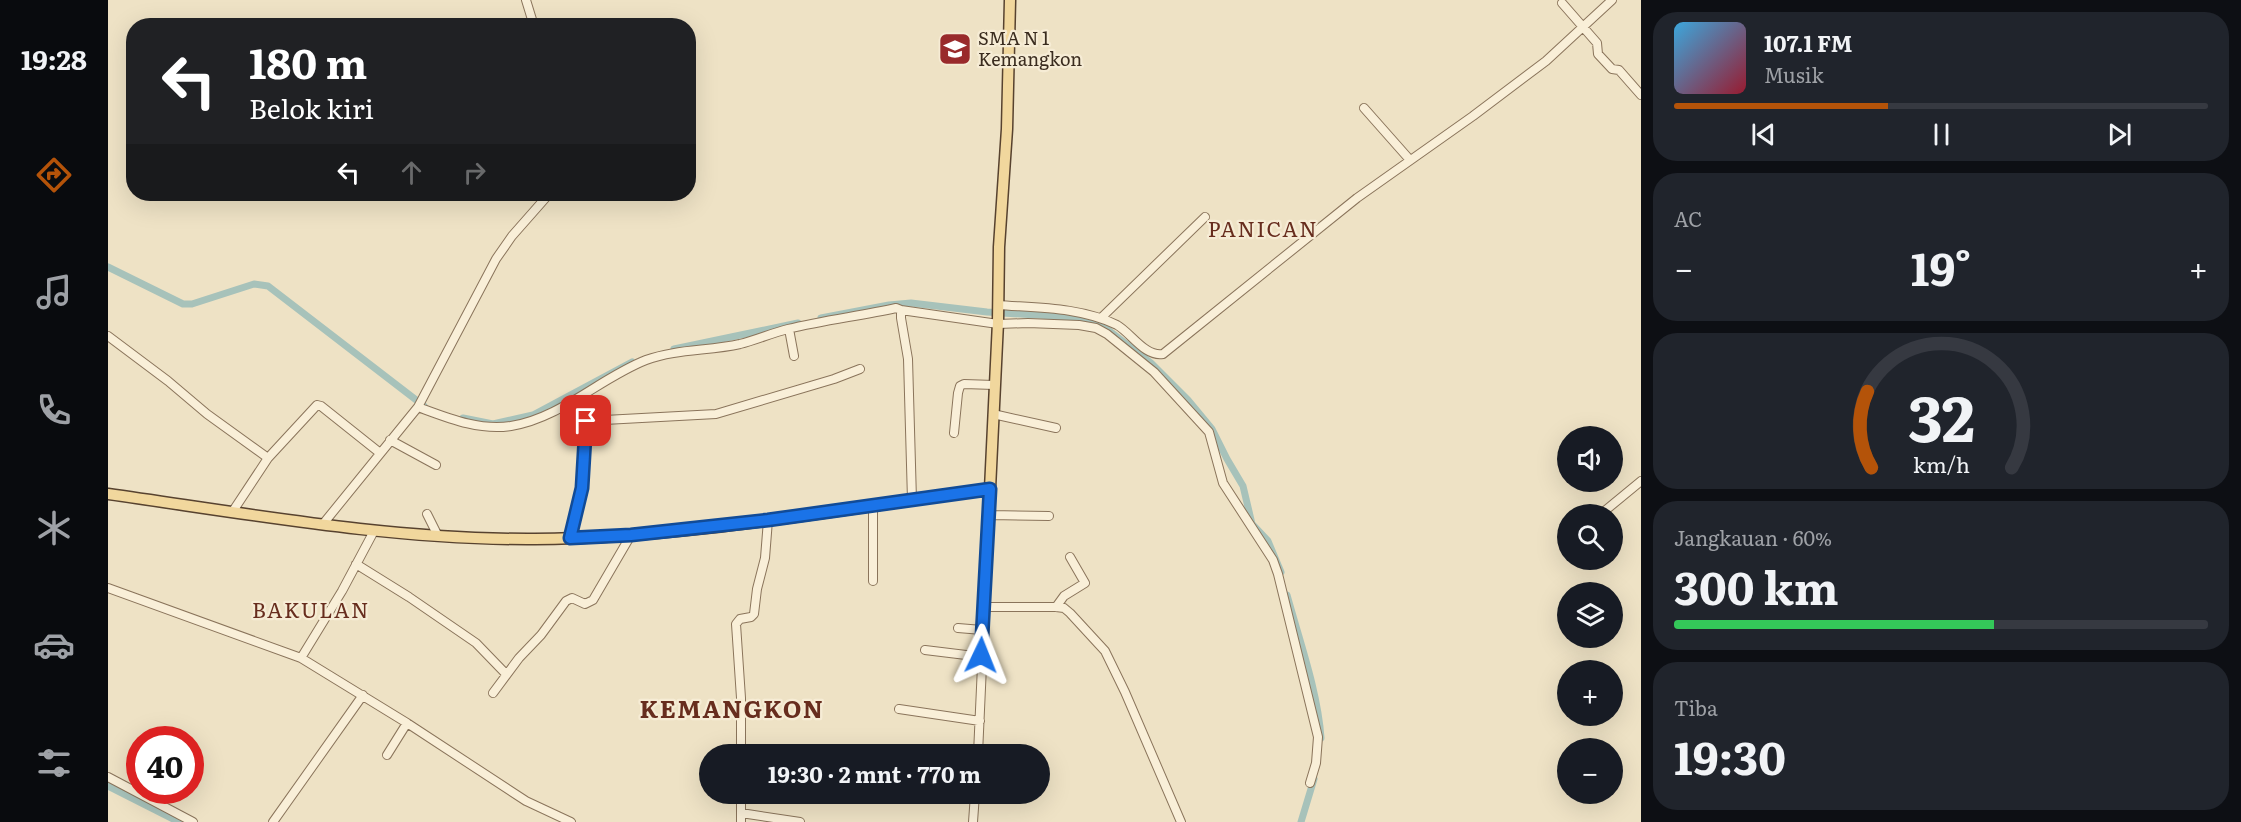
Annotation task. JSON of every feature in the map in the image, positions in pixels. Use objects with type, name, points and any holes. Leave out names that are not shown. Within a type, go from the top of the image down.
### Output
[{"type":"main road","points":[[108,494],[374,531],[534,539],[631,535],[768,520],[990,489],[998,323],[999,247],[1007,129],[1010,0]]},
{"type":"street","points":[[526,0],[532,18]]},
{"type":"street","points":[[998,305],[1082,312],[1120,327],[1151,353],[1163,354],[1357,198],[1473,116],[1545,61],[1612,0]]},
{"type":"street","points":[[1562,3],[1597,44],[1598,54],[1611,69],[1619,70],[1641,95]]},
{"type":"street","points":[[1364,108],[1410,160]]},
{"type":"street","points":[[323,524],[420,404],[496,259],[512,236],[543,201]]},
{"type":"street","points":[[1101,318],[1205,217]]},
{"type":"street","points":[[420,404],[468,424],[499,428],[514,426],[539,419],[608,379],[648,360],[669,354],[739,344],[789,329],[896,308],[998,323],[1057,324],[1096,328],[1136,356],[1154,372],[1209,432],[1223,483],[1263,544],[1278,574],[1318,737],[1316,763],[1310,783]]},
{"type":"street","points":[[901,310],[908,359],[912,500]]},
{"type":"street","points":[[789,329],[794,356]]},
{"type":"street","points":[[108,336],[207,414],[268,458]]},
{"type":"street","points":[[586,421],[716,414],[860,369]]},
{"type":"street","points":[[954,433],[960,386],[964,384],[994,385]]},
{"type":"street","points":[[232,511],[268,458],[317,405],[380,453]]},
{"type":"street","points":[[570,538],[582,488],[586,421],[584,409]]},
{"type":"street","points":[[993,414],[1056,428]]},
{"type":"street","points":[[390,440],[436,465]]},
{"type":"street","points":[[1613,504],[1641,481]]},
{"type":"street","points":[[979,744],[990,489]]},
{"type":"street","points":[[873,506],[873,581]]},
{"type":"street","points":[[427,514],[438,536]]},
{"type":"street","points":[[990,515],[1049,516]]},
{"type":"street","points":[[741,744],[741,698],[736,624],[740,619],[751,617],[754,614],[757,589],[765,558],[768,520]]},
{"type":"street","points":[[301,658],[374,531]]},
{"type":"street","points":[[492,693],[519,658],[541,635],[566,601],[572,598],[585,604],[593,600],[631,535]]},
{"type":"street","points":[[1056,607],[1064,597],[1085,583],[1070,557]]},
{"type":"street","points":[[356,564],[469,637],[506,674]]},
{"type":"street","points":[[108,588],[301,658],[363,695],[526,801],[572,822]]},
{"type":"street","points":[[984,607],[1064,608],[1106,651],[1181,822]]},
{"type":"street","points":[[958,628],[982,630]]},
{"type":"street","points":[[925,650],[981,655]]},
{"type":"street","points":[[273,822],[363,695]]},
{"type":"street","points":[[899,710],[980,721]]},
{"type":"street","points":[[387,755],[407,723]]},
{"type":"street","points":[[108,777],[193,822]]},
{"type":"street","points":[[973,822],[974,804]]},
{"type":"street","points":[[741,818],[800,822]]},
{"type":"waterway","points":[[108,267],[183,304],[192,304],[254,284],[268,286],[424,406]]},
{"type":"waterway","points":[[821,318],[911,303],[987,312],[1053,316],[1103,326],[1151,363],[1188,400],[1212,429],[1243,486],[1252,524],[1268,541],[1281,572]]},
{"type":"waterway","points":[[674,349],[798,323]]},
{"type":"waterway","points":[[463,418],[493,424],[533,415],[632,362]]},
{"type":"waterway","points":[[1287,595],[1312,684],[1321,738]]},
{"type":"waterway","points":[[1301,822],[1314,779]]},
{"type":"waterway","points":[[108,786],[179,822]]},
{"type":"place","name":"SMA N 1 Kemangkon","points":[[955,49]]},
{"type":"district","name":"PANICAN","points":[[1263,230]]},
{"type":"district","name":"BAKULAN","points":[[311,611]]},
{"type":"district","name":"KEMANGKON","points":[[732,710]]},
{"type":"route","points":[[586,421],[582,488],[570,538],[631,535],[768,520],[990,489],[981,655]]}]
